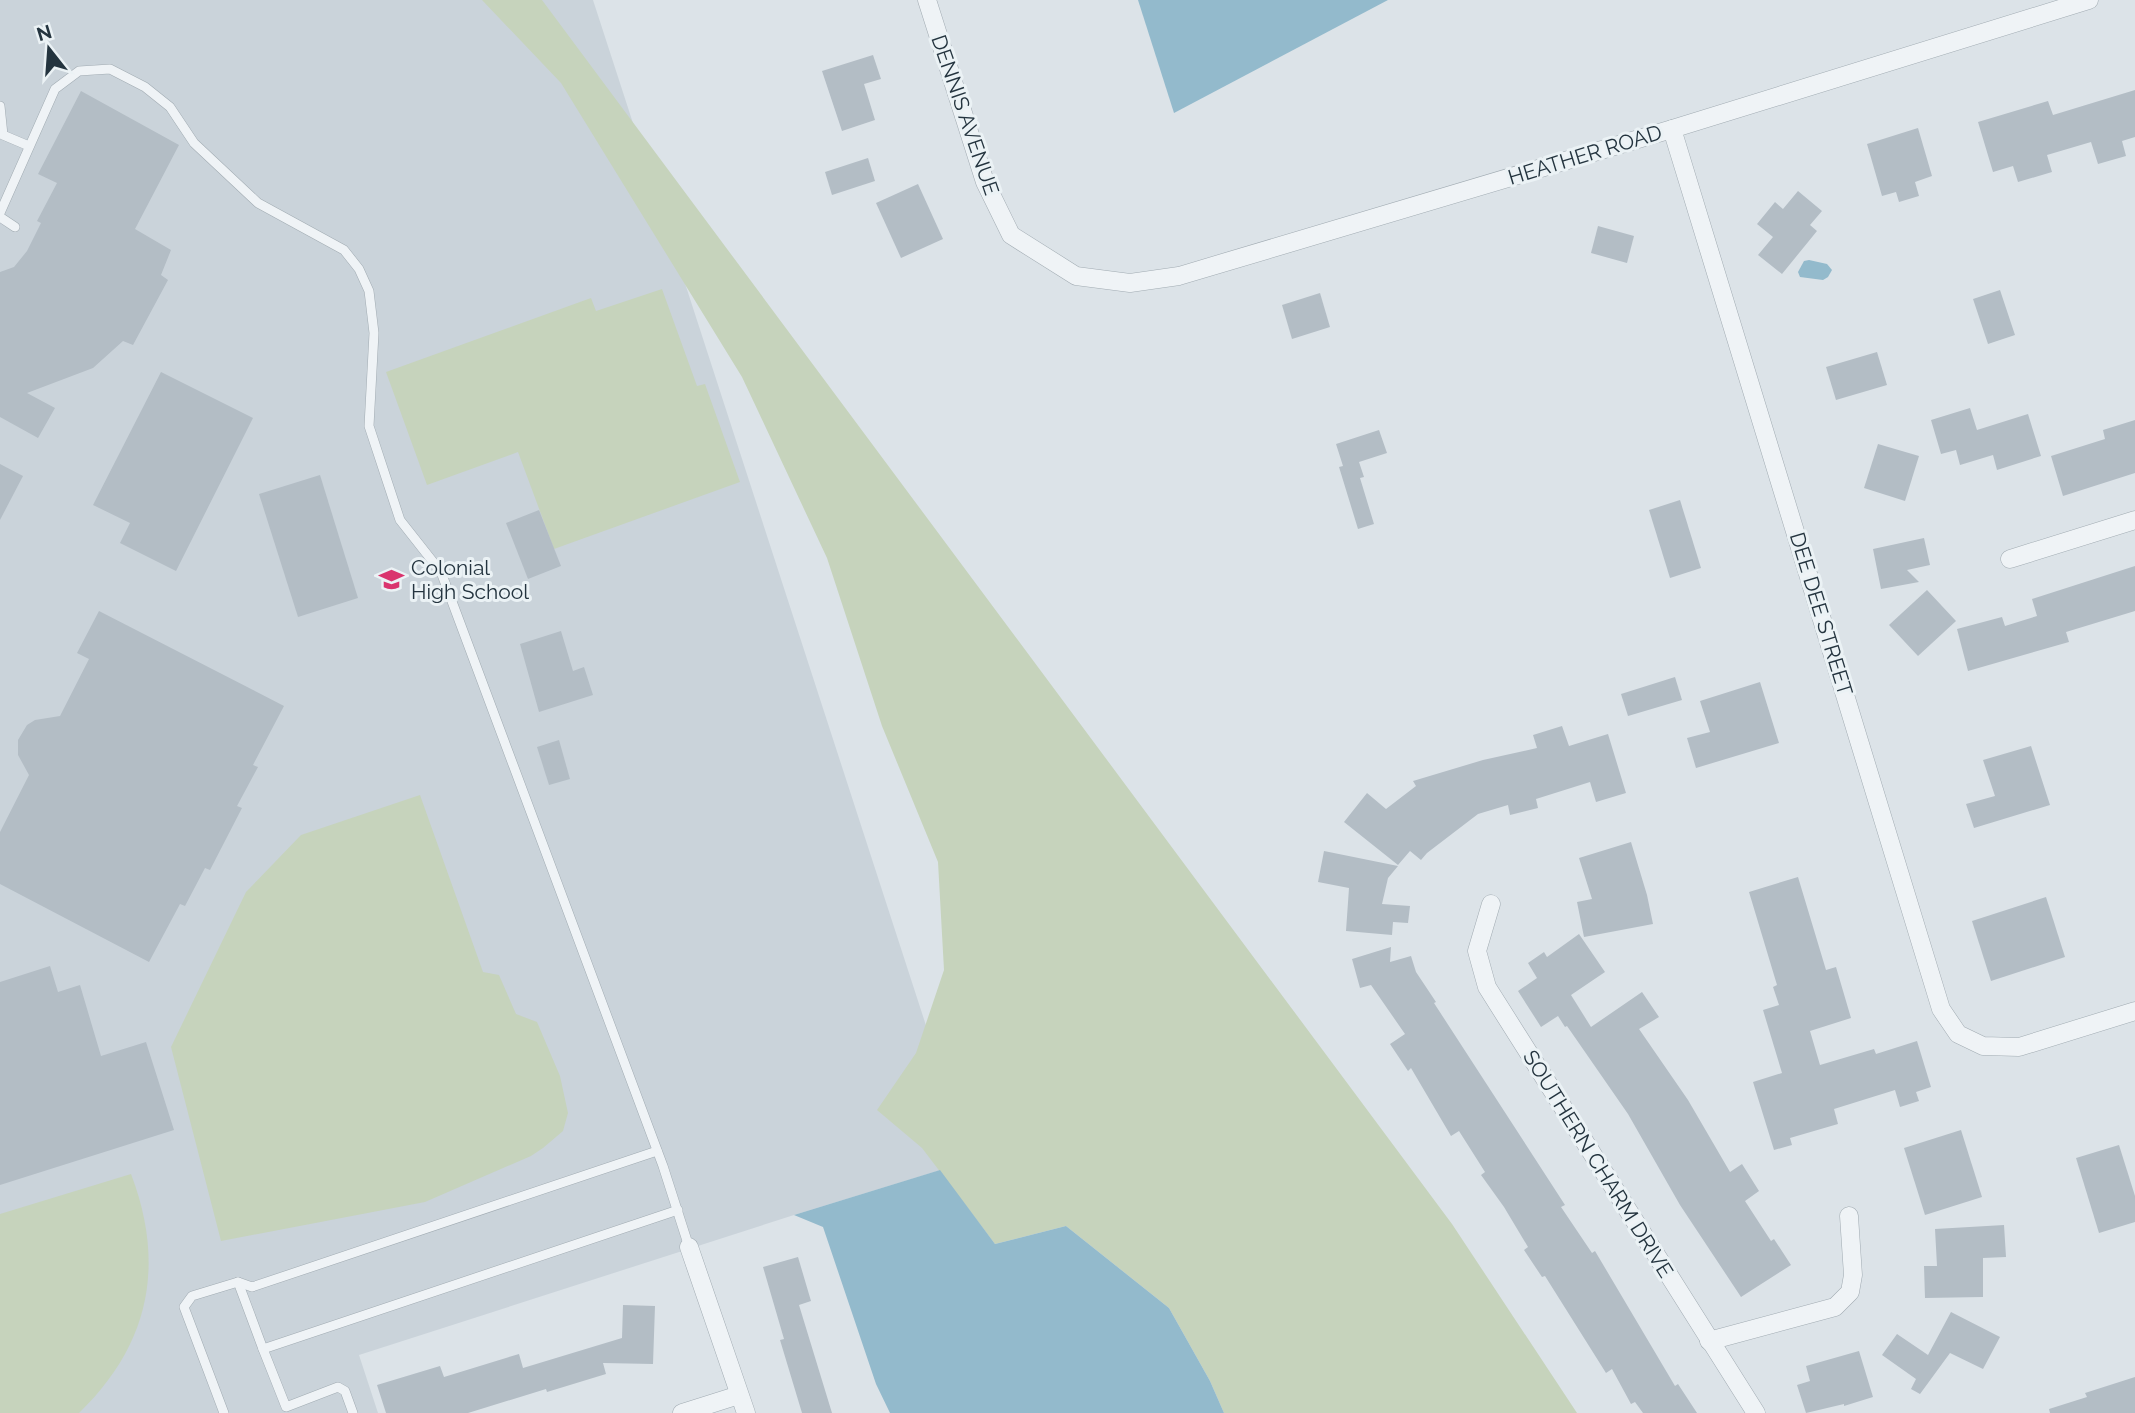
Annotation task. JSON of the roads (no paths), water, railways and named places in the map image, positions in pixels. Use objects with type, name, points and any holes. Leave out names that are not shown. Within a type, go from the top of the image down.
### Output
[{"type":"street","name":"DENNIS AVENUE","points":[[927,0],[985,183],[1011,235],[1076,276]]},
{"type":"street","name":"HEATHER ROAD","points":[[1076,276],[1130,283],[1179,276],[1672,129],[2089,0]]},
{"type":"street","name":"DEE DEE STREET","points":[[1672,129],[1941,1009],[1958,1034],[1983,1046],[2019,1047],[2135,1012]]},
{"type":"street","points":[[2010,559],[2135,520]]},
{"type":"street","name":"SOUTHERN CHARM DRIVE","points":[[1491,904],[1476,951],[1488,987],[1756,1413]]},
{"type":"street","points":[[1709,1341],[1835,1307],[1850,1292],[1853,1275],[1849,1216]]},
{"type":"street","points":[[690,1247],[746,1413]]},
{"type":"street","points":[[682,1413],[739,1395]]},
{"type":"lane","points":[[15,227],[0,215],[54,89],[79,71],[110,69],[145,87],[170,107],[194,143],[258,203],[344,250],[359,269],[369,291],[374,333],[369,426],[400,520],[441,572],[657,1151],[690,1247]]},
{"type":"lane","points":[[0,106],[4,135],[29,146]]},
{"type":"lane","points":[[224,1413],[184,1307],[192,1296],[238,1282],[252,1287],[657,1151]]},
{"type":"lane","points":[[263,1349],[678,1210]]},
{"type":"lane","points":[[238,1282],[287,1410],[338,1387],[345,1391],[353,1413]]},
{"type":"water","points":[[1138,0],[1388,0],[1174,113]]},
{"type":"water","points":[[1804,261],[1827,264],[1832,270],[1828,277],[1823,280],[1800,277],[1798,272]]},
{"type":"water","points":[[940,1170],[995,1244],[1066,1226],[1169,1308],[1210,1381],[1224,1413],[890,1413],[876,1384],[823,1227],[794,1215]]},
{"type":"place","name":"Colonial High School","points":[[391,580]]}]
